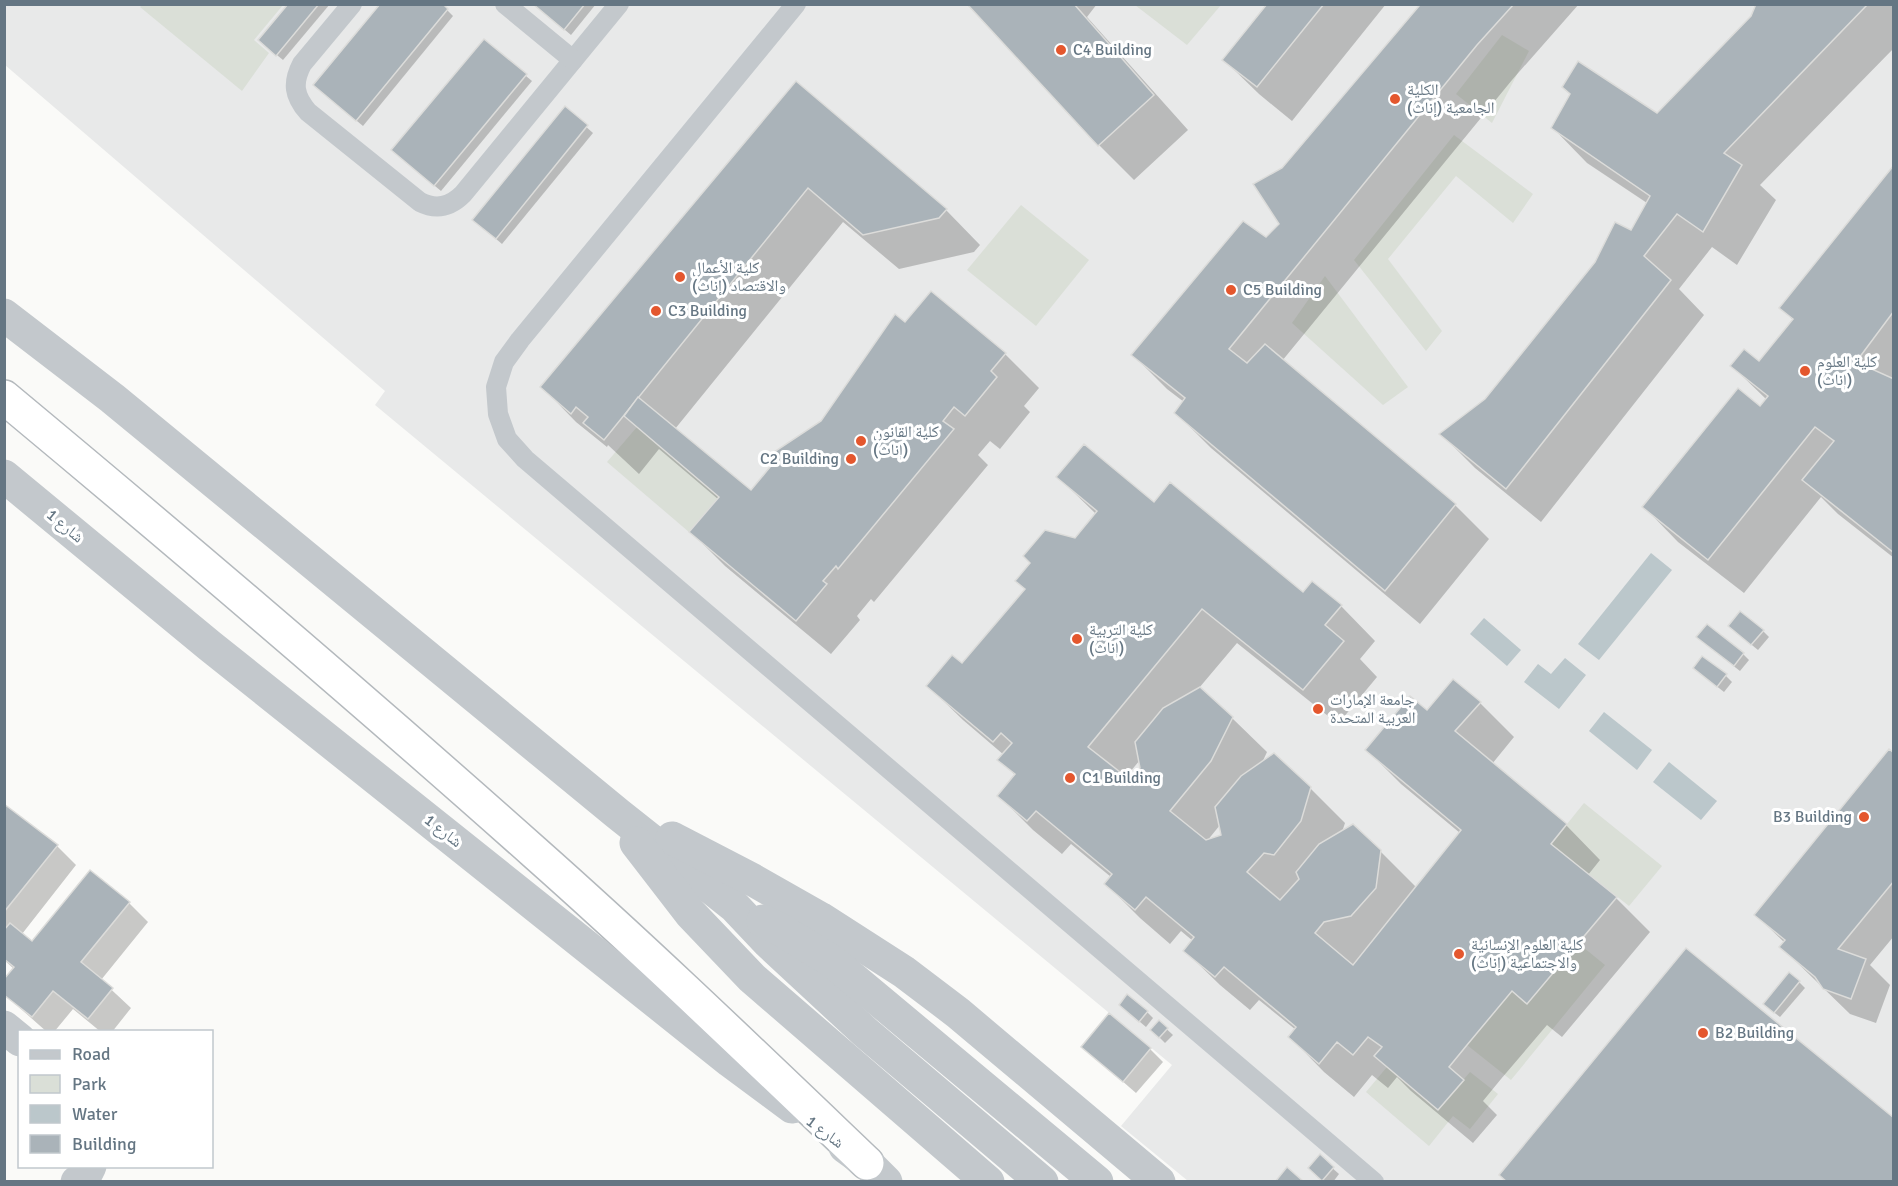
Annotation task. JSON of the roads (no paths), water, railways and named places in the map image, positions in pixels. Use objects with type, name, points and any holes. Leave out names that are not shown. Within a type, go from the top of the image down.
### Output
[{"type":"highway","points":[[4,397],[182,545],[534,852],[877,1172]]},
{"type":"street","points":[[4,315],[112,398],[618,814],[734,906],[768,942],[865,1032],[1042,1182]]},
{"type":"street","name":"شارع 1","points":[[4,476],[210,646],[730,1060],[877,1172]]},
{"type":"street","points":[[618,814],[638,846],[690,913],[752,978],[988,1182]]},
{"type":"street","points":[[618,814],[651,827],[753,880],[820,918],[904,972],[958,1013],[1160,1182]]},
{"type":"street","points":[[734,906],[783,931],[832,962],[1097,1182]]},
{"type":"street","points":[[4,1027],[18,1038]]},
{"type":"street","points":[[77,1182],[89,1168]]},
{"type":"lane","points":[[352,4],[302,64],[295,83],[296,93],[308,112],[420,202],[429,206],[448,205],[463,194],[619,4]]},
{"type":"lane","points":[[505,4],[573,60]]},
{"type":"lane","points":[[796,4],[504,362],[496,387],[498,414],[507,439],[525,459],[1374,1182]]},
{"type":"water","points":[[1651,553],[1672,570],[1599,660],[1578,644]]},
{"type":"water","points":[[1484,618],[1521,650],[1507,666],[1470,634]]},
{"type":"water","points":[[1565,658],[1586,675],[1559,709],[1524,682],[1538,664],[1551,674]]},
{"type":"water","points":[[1604,712],[1652,750],[1637,770],[1589,731]]},
{"type":"water","points":[[1669,762],[1717,801],[1701,820],[1653,782]]},
{"type":"place","name":"C4 Building","points":[[1061,50]]},
{"type":"place","name":"الكلية الجامعية (إناث)","points":[[1395,99]]},
{"type":"place","name":"كلية الأعمال والاقتصاد (إناث)","points":[[680,277]]},
{"type":"place","name":"C5 Building","points":[[1231,290]]},
{"type":"place","name":"C3 Building","points":[[656,311]]},
{"type":"place","name":"كلية العلوم (إناث)","points":[[1805,371]]},
{"type":"place","name":"كلية القانون (إناث)","points":[[861,441]]},
{"type":"place","name":"C2 Building","points":[[851,459]]},
{"type":"place","name":"كلية التربية (إناث)","points":[[1077,639]]},
{"type":"place","name":"جامعة الإمارات العربية المتحدة","points":[[1318,709]]},
{"type":"place","name":"C1 Building","points":[[1070,778]]},
{"type":"place","name":"B3 Building","points":[[1864,817]]},
{"type":"place","name":"كلية العلوم الإنسانية والاجتماعية (إناث)","points":[[1459,954]]},
{"type":"place","name":"B2 Building","points":[[1703,1033]]}]
